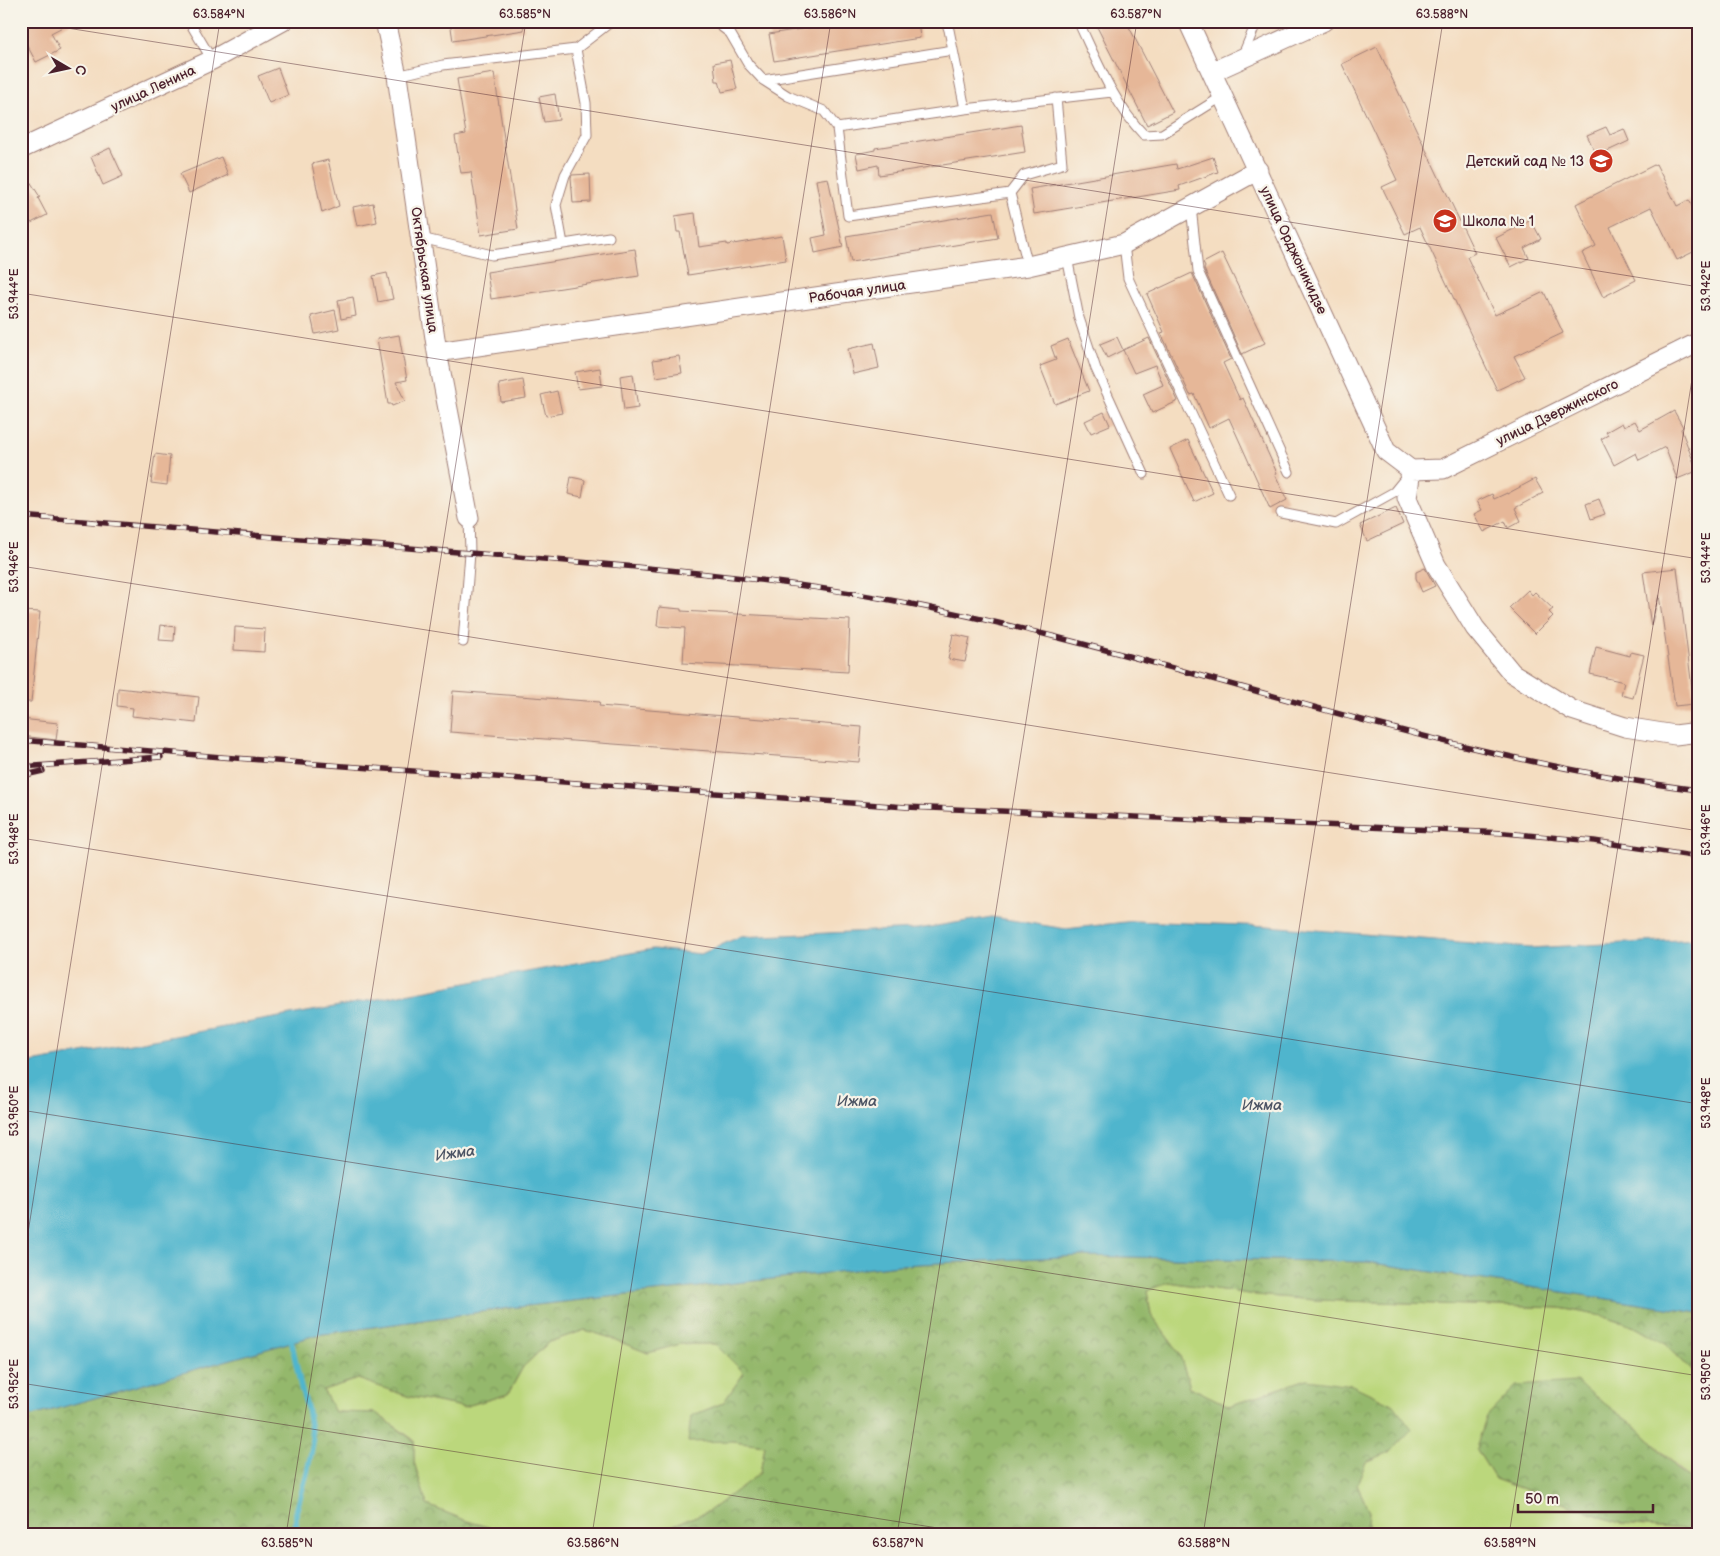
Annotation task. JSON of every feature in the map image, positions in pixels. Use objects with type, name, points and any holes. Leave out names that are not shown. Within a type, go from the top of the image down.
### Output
[{"type":"street","name":"улица Ленина","points":[[21,148],[212,60],[283,21]]},
{"type":"street","name":"Октябрьская улица","points":[[385,21],[397,76],[437,352],[469,518]]},
{"type":"street","name":"улица Орджоникидзе","points":[[1188,21],[1386,451],[1412,470]]},
{"type":"street","points":[[1212,72],[1324,21]]},
{"type":"street","name":"Рабочая улица","points":[[437,352],[1028,266],[1124,244],[1258,170]]},
{"type":"street","name":"улица Дзержинского","points":[[1412,470],[1443,469],[1699,342]]},
{"type":"street","points":[[1412,470],[1407,498],[1436,565],[1475,628],[1512,673],[1572,710],[1625,727],[1675,734],[1699,732]]},
{"type":"lane","points":[[189,21],[212,60]]},
{"type":"lane","points":[[397,76],[443,65],[576,49],[612,21]]},
{"type":"lane","points":[[714,21],[730,33],[748,64],[764,80],[788,96],[824,111],[837,128],[848,216],[1010,193],[1024,175],[1062,164],[1056,98]]},
{"type":"lane","points":[[946,21],[965,109]]},
{"type":"lane","points":[[1078,21],[1112,92],[1131,121],[1144,135],[1162,134],[1223,96]]},
{"type":"lane","points":[[1240,59],[1257,21]]},
{"type":"lane","points":[[563,244],[556,205],[565,175],[587,134],[586,103],[576,49]]},
{"type":"lane","points":[[764,80],[953,50]]},
{"type":"lane","points":[[837,128],[965,109],[1112,92]]},
{"type":"lane","points":[[1010,193],[1028,266]]},
{"type":"lane","points":[[1191,207],[1198,272],[1289,472]]},
{"type":"lane","points":[[421,238],[492,255],[609,238]]},
{"type":"lane","points":[[1124,244],[1128,278],[1229,495]]},
{"type":"lane","points":[[1067,257],[1079,318],[1096,369],[1144,474]]},
{"type":"lane","points":[[1281,513],[1336,524],[1394,492],[1412,470]]},
{"type":"lane","points":[[463,642],[470,553],[469,518]]},
{"type":"green space","points":[[1080,1256],[1367,1262],[1699,1313],[1699,1375],[1694,1373],[1666,1344],[1635,1327],[1602,1316],[1560,1308],[1315,1300],[1256,1295],[1168,1282],[1147,1291],[1151,1315],[1179,1353],[1190,1387],[1229,1406],[1307,1379],[1352,1385],[1394,1405],[1412,1429],[1390,1452],[1366,1462],[1357,1485],[1369,1511],[1367,1535],[648,1535],[709,1511],[760,1473],[765,1445],[733,1441],[688,1442],[691,1416],[723,1403],[744,1373],[715,1344],[680,1344],[648,1353],[585,1330],[549,1342],[523,1367],[508,1394],[463,1407],[407,1396],[358,1379],[323,1390],[335,1412],[376,1413],[414,1441],[414,1462],[427,1505],[467,1521],[515,1535],[21,1535],[21,1419],[316,1335],[509,1308],[899,1265]]},
{"type":"green space","points":[[1168,1282],[1256,1295],[1315,1300],[1560,1308],[1602,1316],[1635,1327],[1666,1344],[1694,1373],[1699,1375],[1699,1488],[1640,1430],[1616,1412],[1476,1448],[1495,1479],[1622,1524],[1685,1529],[1699,1519],[1699,1535],[1367,1535],[1369,1511],[1357,1485],[1366,1461],[1390,1452],[1307,1379],[1229,1406],[1190,1387],[1179,1353],[1151,1315],[1147,1291]]},
{"type":"green space","points":[[585,1330],[648,1353],[680,1344],[716,1344],[744,1373],[723,1403],[691,1416],[733,1441],[765,1445],[760,1474],[709,1511],[648,1535],[515,1535],[467,1521],[427,1505],[414,1462],[414,1440],[376,1413],[335,1412],[323,1390],[358,1379],[407,1396],[463,1407],[508,1394],[523,1367],[549,1342]]},
{"type":"green space","points":[[1576,1382],[1640,1430],[1681,1472],[1698,1486],[1699,1519],[1685,1529],[1622,1524],[1495,1479],[1476,1448],[1487,1416],[1516,1386]]},
{"type":"water","name":"Ижма","points":[[992,917],[1066,929],[1134,921],[1268,926],[1530,948],[1699,939],[1699,1313],[1367,1262],[1080,1256],[899,1265],[509,1308],[316,1335],[21,1419],[21,1064],[653,949],[701,954],[739,937],[918,929]]},
{"type":"building","points":[[21,21],[74,21],[51,33],[60,50],[36,62],[21,34]]},
{"type":"building","points":[[450,21],[523,21],[524,30],[453,41]]},
{"type":"building","points":[[852,21],[918,21],[920,38],[774,61],[769,34]]},
{"type":"building","points":[[1094,21],[1126,21],[1173,112],[1147,125]]},
{"type":"building","points":[[1377,47],[1475,253],[1467,257],[1495,315],[1544,292],[1563,333],[1514,356],[1525,377],[1497,390],[1420,227],[1405,234],[1382,187],[1397,180],[1342,64]]},
{"type":"building","points":[[730,60],[737,89],[722,92],[719,81],[716,81],[714,63]]},
{"type":"building","points":[[278,68],[288,95],[269,103],[258,76]]},
{"type":"building","points":[[494,73],[518,229],[481,235],[471,172],[461,173],[455,136],[466,134],[457,79]]},
{"type":"building","points":[[555,94],[559,120],[544,122],[539,97]]},
{"type":"building","points":[[1021,125],[1025,152],[879,175],[878,165],[859,169],[856,154],[875,150],[875,148]]},
{"type":"building","points":[[1606,127],[1610,135],[1624,129],[1629,141],[1597,156],[1587,135]]},
{"type":"building","points":[[110,148],[123,176],[103,185],[91,157]]},
{"type":"building","points":[[221,157],[228,175],[189,193],[180,174]]},
{"type":"building","points":[[1213,157],[1218,172],[1179,186],[1180,190],[1034,214],[1030,189],[1176,164],[1177,169]]},
{"type":"building","points":[[328,160],[339,206],[322,213],[312,164]]},
{"type":"building","points":[[1656,164],[1677,206],[1689,200],[1699,219],[1699,249],[1677,260],[1651,207],[1610,227],[1636,280],[1603,297],[1582,253],[1596,246],[1576,204]]},
{"type":"building","points":[[21,167],[40,197],[38,198],[47,215],[31,223],[26,214],[21,216]]},
{"type":"building","points":[[590,174],[591,202],[573,203],[572,175]]},
{"type":"building","points":[[828,178],[843,247],[815,253],[812,238],[826,235],[816,180]]},
{"type":"building","points":[[373,203],[377,222],[357,226],[353,207]]},
{"type":"building","points":[[993,212],[998,238],[851,262],[846,236]]},
{"type":"building","points":[[695,213],[699,247],[727,243],[727,245],[782,236],[786,260],[688,275],[675,216]]},
{"type":"building","points":[[1531,220],[1541,239],[1524,248],[1529,258],[1511,267],[1496,238]]},
{"type":"building","points":[[635,249],[639,276],[491,299],[487,272]]},
{"type":"building","points":[[1222,253],[1265,343],[1242,354],[1204,269],[1203,263]]},
{"type":"building","points":[[387,273],[393,299],[378,302],[373,276]]},
{"type":"building","points":[[1192,273],[1231,359],[1223,363],[1240,400],[1243,398],[1277,473],[1275,474],[1287,500],[1270,509],[1229,418],[1209,428],[1194,394],[1190,395],[1161,333],[1164,332],[1147,294]]},
{"type":"building","points":[[353,297],[356,316],[341,319],[338,300]]},
{"type":"building","points":[[335,310],[339,329],[315,334],[311,316]]},
{"type":"building","points":[[399,335],[407,380],[396,382],[405,401],[392,406],[388,404],[377,339]]},
{"type":"building","points":[[1117,337],[1123,350],[1107,358],[1100,344]]},
{"type":"building","points":[[1149,338],[1178,401],[1152,413],[1143,394],[1163,385],[1155,365],[1134,373],[1123,350]]},
{"type":"building","points":[[1068,339],[1089,391],[1055,404],[1040,366],[1056,360],[1051,346]]},
{"type":"building","points":[[874,343],[879,368],[853,374],[848,349]]},
{"type":"building","points":[[679,356],[682,373],[656,377],[653,360]]},
{"type":"building","points":[[600,368],[602,386],[578,389],[575,372]]},
{"type":"building","points":[[633,374],[638,408],[624,410],[620,376]]},
{"type":"building","points":[[523,380],[526,398],[501,402],[499,384]]},
{"type":"building","points":[[557,391],[562,413],[546,416],[541,395]]},
{"type":"building","points":[[1674,411],[1683,427],[1681,429],[1697,471],[1677,479],[1665,447],[1639,460],[1636,453],[1614,465],[1601,439],[1608,435],[1606,432],[1622,423],[1624,427],[1635,421],[1640,430]]},
{"type":"building","points":[[1104,412],[1110,425],[1091,433],[1085,421]]},
{"type":"building","points":[[1188,440],[1213,493],[1194,502],[1170,449]]},
{"type":"building","points":[[155,454],[170,456],[167,485],[151,483]]},
{"type":"building","points":[[571,477],[585,480],[582,497],[568,494]]},
{"type":"building","points":[[1535,479],[1543,493],[1515,508],[1521,521],[1508,528],[1505,521],[1484,532],[1474,514],[1482,510],[1477,501],[1492,494],[1494,499]]},
{"type":"building","points":[[1599,499],[1605,514],[1591,519],[1586,504]]},
{"type":"building","points":[[1396,508],[1403,524],[1367,541],[1360,525]]},
{"type":"building","points":[[1425,568],[1435,586],[1422,592],[1416,578],[1416,572]]},
{"type":"building","points":[[1677,568],[1694,704],[1675,706],[1659,595],[1651,626],[1643,572]]},
{"type":"building","points":[[1528,590],[1532,595],[1535,592],[1553,609],[1549,612],[1553,616],[1535,634],[1509,608]]},
{"type":"building","points":[[659,607],[681,609],[681,611],[850,620],[848,672],[683,663],[685,628],[657,626]]},
{"type":"building","points":[[21,611],[40,612],[31,702],[21,702]]},
{"type":"building","points":[[161,625],[175,627],[174,641],[159,640]]},
{"type":"building","points":[[235,627],[265,629],[264,652],[234,650]]},
{"type":"building","points":[[953,634],[970,638],[965,662],[948,659]]},
{"type":"building","points":[[1596,647],[1630,656],[1631,652],[1644,655],[1633,698],[1621,695],[1624,682],[1590,674]]},
{"type":"building","points":[[118,688],[199,697],[196,723],[132,716],[133,708],[117,706]]},
{"type":"building","points":[[453,691],[600,702],[599,706],[862,727],[859,762],[450,732]]},
{"type":"building","points":[[21,719],[58,723],[56,740],[21,736]]},
{"type":"waterway","points":[[290,1334],[301,1388],[307,1407],[313,1443],[296,1512],[296,1535]]},
{"type":"railway","points":[[21,516],[629,566],[776,582],[874,597],[978,618],[1081,643],[1387,727],[1490,752],[1594,774],[1699,790]]},
{"type":"railway","points":[[21,740],[221,757],[906,807],[1505,833],[1594,841],[1699,857]]},
{"type":"railway","points":[[21,767],[161,757]]},
{"type":"railway","points":[[21,776],[43,771]]},
{"type":"place","name":"Детский сад № 13","points":[[1601,161]]},
{"type":"place","name":"Школа № 1","points":[[1445,221]]}]
